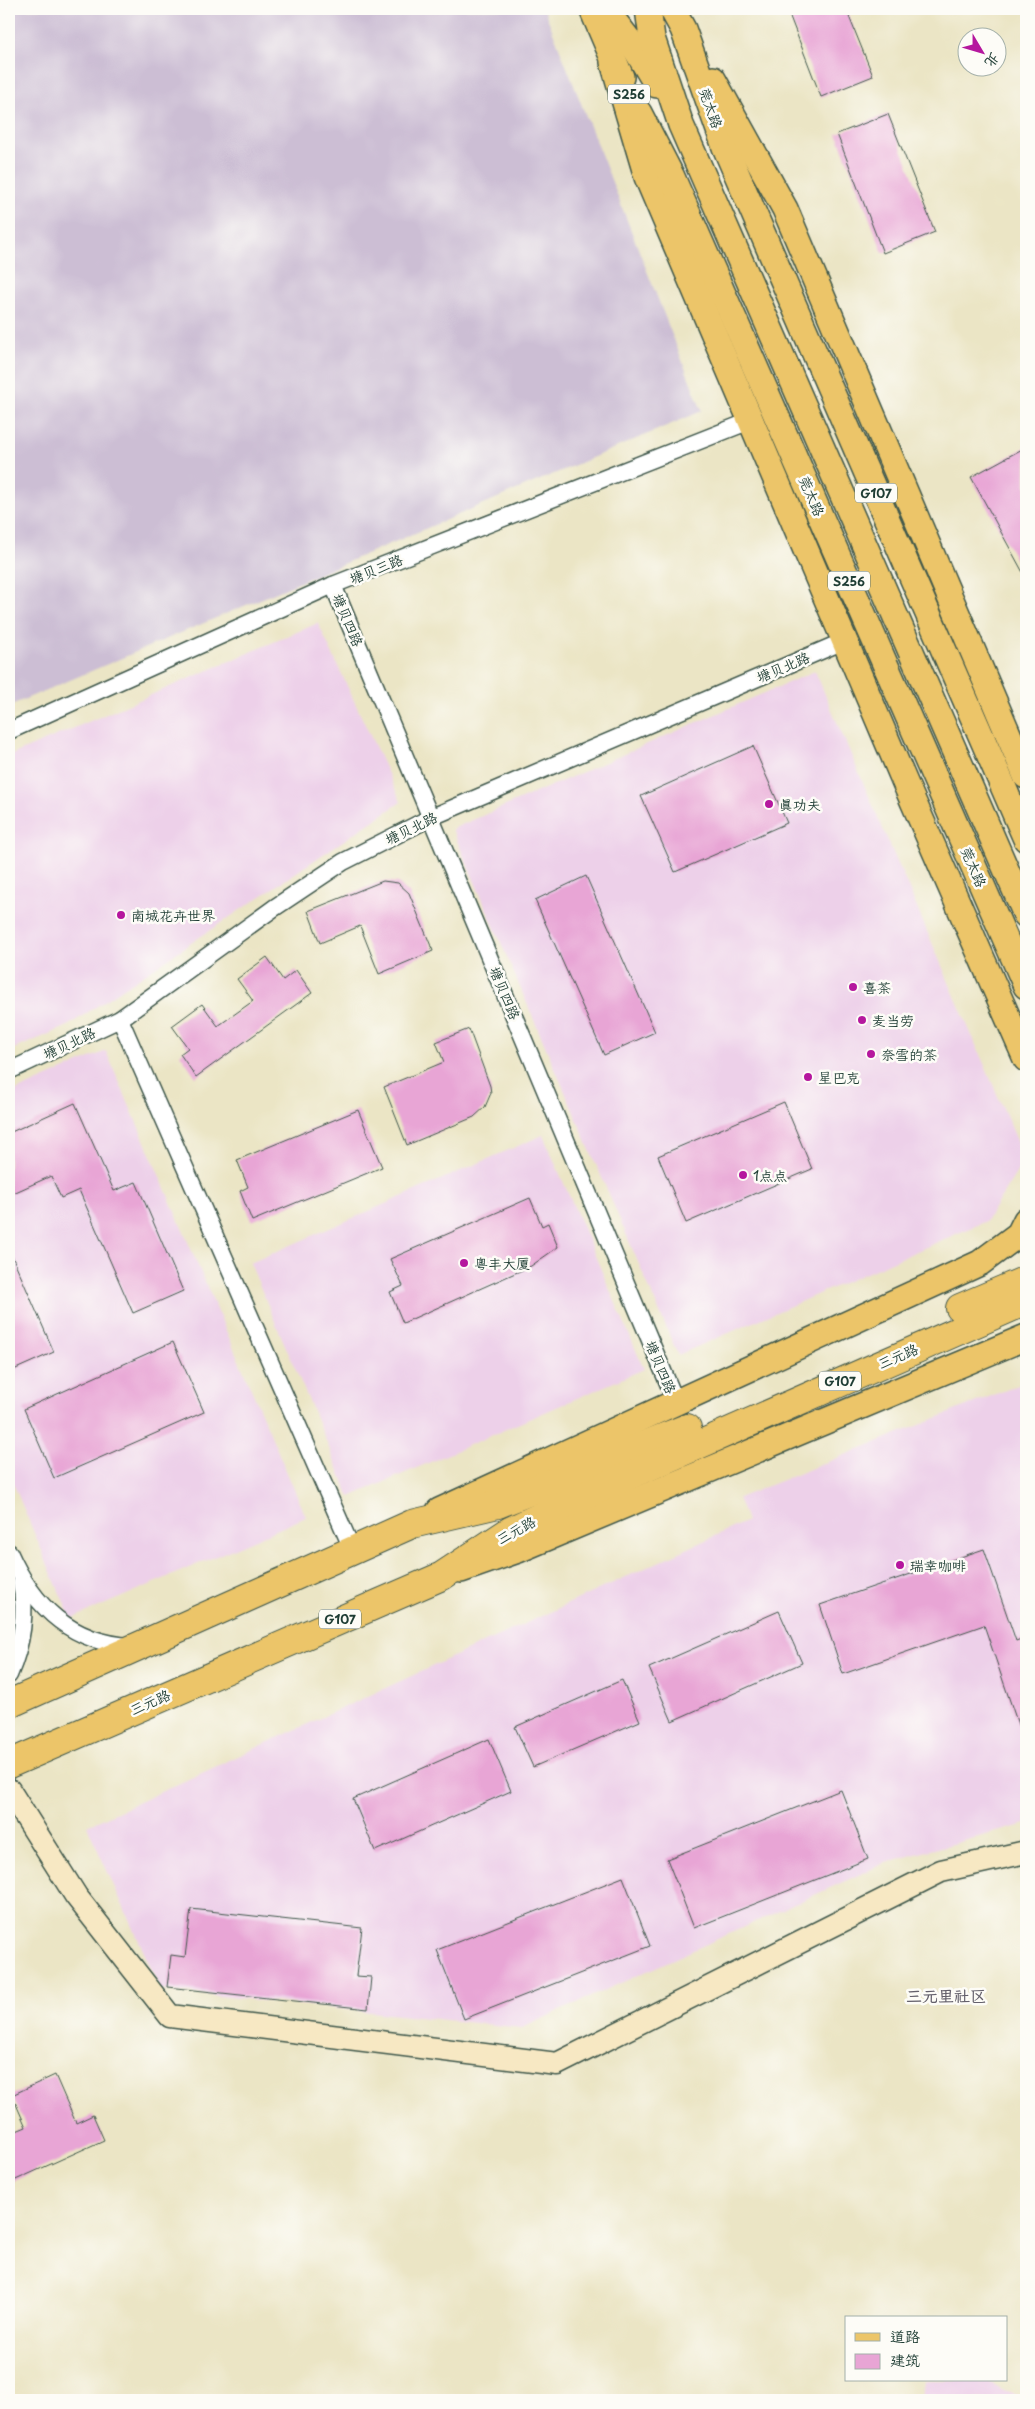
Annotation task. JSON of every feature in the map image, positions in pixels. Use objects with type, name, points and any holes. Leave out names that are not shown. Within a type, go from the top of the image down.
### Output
[{"type":"highway","points":[[1019,1296],[1026,1266]]},
{"type":"highway","name":"三元路","points":[[9,1704],[412,1524],[498,1504],[659,1450],[1019,1296]]},
{"type":"highway","name":"三元路","points":[[9,1764],[442,1576],[510,1531],[659,1450]]},
{"type":"main road","name":"莞太路","points":[[592,9],[613,62],[672,177],[1026,986]]},
{"type":"main road","points":[[605,9],[635,48],[681,125]]},
{"type":"main road","points":[[648,9],[652,38],[681,125],[1026,915]]},
{"type":"main road","name":"莞太路","points":[[677,19],[725,146],[1026,839]]},
{"type":"main road","points":[[677,19],[744,132],[785,209],[1026,776]]},
{"type":"main road","points":[[613,62],[647,177],[844,641],[1026,1059]]},
{"type":"main road","points":[[412,1524],[980,1263],[1019,1234],[1026,1220]]},
{"type":"main road","points":[[442,1576],[518,1550],[1026,1337]]},
{"type":"street","name":"塘贝三路","points":[[9,731],[333,586],[750,421]]},
{"type":"street","name":"塘贝四路","points":[[333,586],[432,817],[676,1402]]},
{"type":"street","name":"塘贝北路","points":[[9,1071],[120,1019],[343,862],[432,817],[844,641]]},
{"type":"street","points":[[120,1019],[353,1551]]},
{"type":"street","points":[[9,1552],[20,1578],[24,1602],[20,1642],[9,1674]]},
{"type":"street","points":[[20,1578],[42,1606],[70,1628],[103,1642],[140,1646]]},
{"type":"street","points":[[9,1790],[76,1896],[170,2016],[557,2064],[941,1871],[1026,1852]]},
{"type":"shaded area","points":[[9,9],[544,9],[702,411],[9,706]]},
{"type":"shaded area","name":"南城花卉世界","points":[[318,623],[401,802],[66,1027],[9,1051],[9,756]]},
{"type":"shaded area","points":[[815,671],[1025,1159],[986,1221],[678,1355],[452,829]]},
{"type":"shaded area","points":[[106,1051],[306,1517],[71,1619],[9,1474],[9,1094]]},
{"type":"shaded area","name":"粤丰大厦","points":[[543,1135],[644,1369],[350,1497],[250,1263]]},
{"type":"shaded area","points":[[1026,1382],[1026,1824],[887,1862],[522,2028],[161,1990],[87,1826],[747,1521],[738,1498]]},
{"type":"shaded area","points":[[924,2382],[988,2382],[1026,2400],[922,2400]]},
{"type":"building","points":[[787,9],[846,9],[873,76],[821,97]]},
{"type":"building","points":[[888,114],[935,232],[883,253],[837,134]]},
{"type":"building","points":[[1026,447],[1026,578],[971,477]]},
{"type":"building","points":[[753,746],[787,823],[675,872],[641,796]]},
{"type":"building","points":[[586,876],[655,1032],[604,1055],[535,900]]},
{"type":"building","points":[[383,881],[398,883],[409,893],[433,951],[379,974],[360,926],[320,943],[308,911]]},
{"type":"building","points":[[267,957],[283,980],[296,970],[312,993],[196,1077],[180,1054],[188,1048],[172,1026],[202,1004],[218,1026],[253,1001],[237,979]]},
{"type":"building","points":[[469,1029],[490,1086],[491,1093],[485,1107],[474,1117],[407,1145],[384,1087],[444,1062],[436,1042]]},
{"type":"building","points":[[784,1102],[812,1169],[686,1223],[658,1156]]},
{"type":"building","points":[[75,1103],[114,1191],[136,1182],[183,1291],[133,1313],[79,1190],[61,1198],[51,1176],[9,1195],[9,1133]]},
{"type":"building","points":[[358,1110],[382,1167],[252,1221],[240,1191],[248,1187],[237,1160]]},
{"type":"building","name":"粤丰大厦","points":[[530,1198],[542,1226],[548,1223],[558,1247],[531,1266],[403,1323],[390,1292],[403,1286],[390,1259]]},
{"type":"building","points":[[9,1249],[54,1352],[9,1372]]},
{"type":"building","points":[[173,1342],[204,1412],[54,1478],[24,1409]]},
{"type":"building","points":[[984,1549],[1016,1641],[1026,1637],[1026,1741],[1024,1742],[984,1625],[843,1674],[820,1605]]},
{"type":"building","points":[[779,1611],[802,1663],[672,1721],[649,1668]]},
{"type":"building","points":[[622,1680],[640,1721],[533,1767],[515,1727]]},
{"type":"building","points":[[489,1739],[511,1791],[375,1851],[353,1799]]},
{"type":"building","points":[[841,1790],[868,1859],[694,1928],[667,1859]]},
{"type":"building","points":[[623,1877],[650,1946],[464,2019],[437,1950]]},
{"type":"building","points":[[191,1909],[362,1928],[356,1976],[371,1977],[368,2009],[167,1987],[171,1955],[185,1957]]},
{"type":"building","points":[[55,2075],[76,2123],[93,2115],[104,2140],[9,2183],[9,2134],[26,2127],[12,2095]]},
{"type":"place","name":"真功夫","points":[[769,804]]},
{"type":"place","name":"南城花卉世界","points":[[121,915]]},
{"type":"place","name":"喜茶","points":[[853,987]]},
{"type":"place","name":"麦当劳","points":[[862,1020]]},
{"type":"place","name":"奈雪的茶","points":[[871,1054]]},
{"type":"place","name":"星巴克","points":[[808,1077]]},
{"type":"place","name":"1点点","points":[[743,1175]]},
{"type":"place","name":"粤丰大厦","points":[[464,1263]]},
{"type":"place","name":"瑞幸咖啡","points":[[900,1565]]},
{"type":"district","name":"三元里社区","points":[[946,1995]]}]
